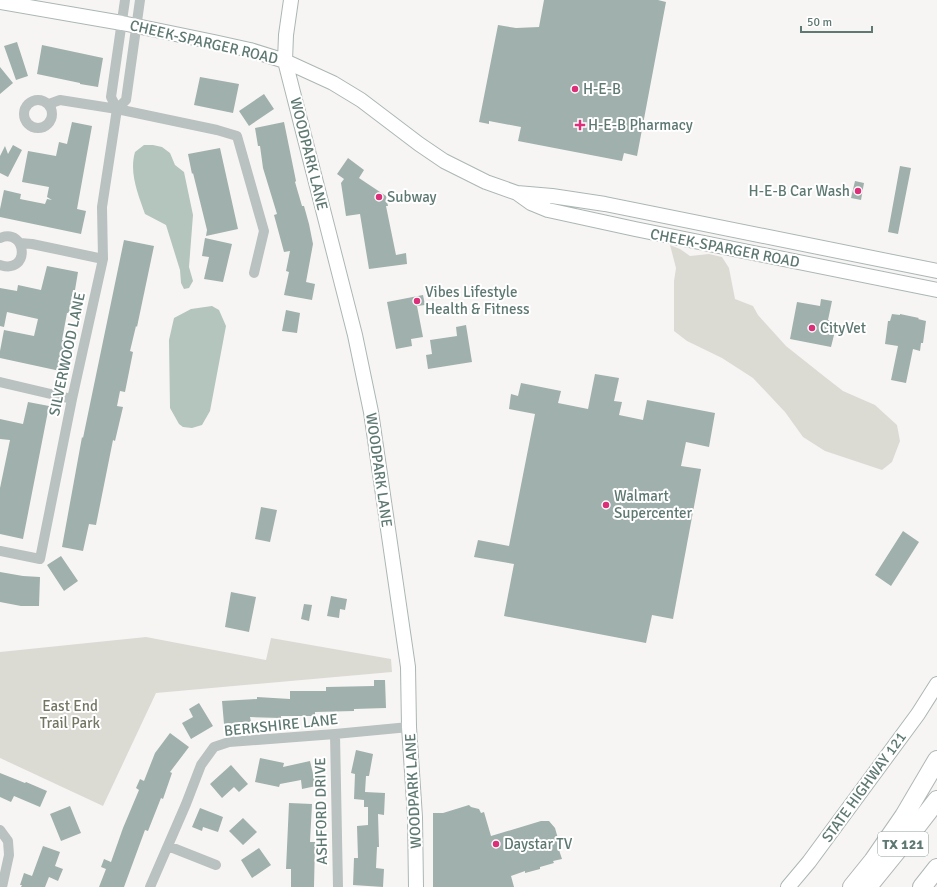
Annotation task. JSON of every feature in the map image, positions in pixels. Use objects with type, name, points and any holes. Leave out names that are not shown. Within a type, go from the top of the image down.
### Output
[{"type":"highway","points":[[852,887],[873,861],[904,816],[937,760]]},
{"type":"highway","name":"TX 121","points":[[867,887],[937,800]]},
{"type":"highway","name":"TX 121","points":[[922,887],[937,868]]},
{"type":"main road","name":"WOODPARK LANE","points":[[291,0],[286,35],[285,61],[355,335],[371,412],[408,667],[409,727],[415,817],[416,887]]},
{"type":"main road","name":"CHEEK-SPARGER ROAD","points":[[0,2],[137,26],[250,50],[285,61],[333,83],[361,100],[444,161],[486,182],[517,193],[552,196],[638,211],[937,272]]},
{"type":"main road","name":"CHEEK-SPARGER ROAD","points":[[517,193],[531,203],[548,210],[740,251],[937,290]]},
{"type":"main road","points":[[635,229],[638,211]]},
{"type":"main road","points":[[740,251],[743,233]]},
{"type":"main road","name":"STATE HIGHWAY 121","points":[[788,887],[809,862],[918,714],[937,684]]},
{"type":"street","points":[[118,109],[112,97],[125,0]]},
{"type":"street","points":[[118,109],[126,100],[140,0]]},
{"type":"street","points":[[49,104],[60,100],[118,109],[217,130],[237,136],[264,231],[254,272]]},
{"type":"street","name":"SILVERWOOD LANE","points":[[0,551],[40,559],[72,399],[103,259],[102,207],[118,109]]},
{"type":"street","points":[[0,238],[8,236],[15,238],[20,243],[22,250],[22,257],[18,262],[12,266],[6,267],[0,265]]},
{"type":"street","points":[[20,243],[32,244],[103,259]]},
{"type":"street","points":[[0,382],[72,399]]},
{"type":"street","name":"BERKSHIRE LANE","points":[[150,887],[201,765],[214,747],[229,742],[409,727]]},
{"type":"street","name":"ASHFORD DRIVE","points":[[334,734],[338,887]]},
{"type":"street","points":[[0,830],[8,841],[9,856],[2,887]]},
{"type":"street","points":[[168,846],[216,865]]},
{"type":"green space","points":[[670,245],[680,249],[690,256],[709,254],[722,257],[729,268],[735,299],[753,306],[758,315],[786,346],[843,391],[875,405],[897,425],[900,441],[892,462],[882,470],[825,451],[803,437],[785,412],[753,378],[722,358],[687,341],[674,331],[674,281],[676,268]]},
{"type":"green space","name":"East End Trail Park","points":[[146,637],[266,660],[271,638],[391,659],[392,672],[156,693],[103,806],[0,758],[0,652]]},
{"type":"shaded area","points":[[144,145],[162,147],[170,153],[175,165],[184,172],[193,215],[189,267],[193,281],[189,288],[184,289],[181,283],[180,270],[166,225],[145,214],[137,191],[133,160],[135,152]]},
{"type":"shaded area","points":[[212,306],[219,310],[226,326],[210,411],[202,425],[192,428],[183,427],[179,424],[170,408],[169,340],[174,318],[191,309]]},
{"type":"building","name":"H-E-B","points":[[544,0],[658,0],[666,2],[637,156],[624,153],[622,161],[518,141],[521,127],[489,121],[489,124],[479,122],[498,25],[516,28],[539,27]]},
{"type":"building","points":[[17,42],[28,76],[16,80],[4,46]]},
{"type":"building","points":[[42,45],[103,58],[98,87],[37,74]]},
{"type":"building","points":[[0,67],[13,83],[0,94]]},
{"type":"building","points":[[200,77],[239,84],[233,113],[194,105]]},
{"type":"building","points":[[264,94],[274,109],[249,126],[239,111]]},
{"type":"building","points":[[72,122],[92,126],[77,209],[86,211],[81,234],[0,217],[4,190],[21,194],[20,199],[45,204],[47,199],[52,200],[47,197],[49,187],[22,182],[28,151],[56,156],[59,142],[67,144]]},
{"type":"building","points":[[284,122],[295,182],[302,206],[304,206],[313,244],[306,282],[315,284],[312,300],[284,295],[289,272],[286,271],[290,251],[284,252],[274,215],[277,214],[263,168],[260,146],[258,146],[255,128]]},
{"type":"building","points":[[13,145],[22,150],[8,177],[0,173],[0,156],[5,146],[8,154]]},
{"type":"building","points":[[220,148],[238,229],[206,236],[207,230],[188,154]]},
{"type":"building","points":[[348,158],[364,170],[359,178],[386,196],[388,206],[386,206],[396,255],[406,253],[407,264],[369,269],[360,214],[346,216],[341,183],[344,179],[337,174]]},
{"type":"building","points":[[900,166],[911,168],[898,234],[888,232]]},
{"type":"building","name":"H-E-B Car Wash","points":[[855,181],[864,183],[861,200],[851,198]]},
{"type":"building","points":[[205,238],[232,244],[223,282],[204,279],[209,257],[202,256]]},
{"type":"building","points":[[124,240],[154,246],[137,327],[136,326],[130,351],[133,352],[125,392],[120,391],[117,406],[123,407],[115,441],[113,440],[96,525],[89,524],[83,551],[62,547],[82,437],[83,438]]},
{"type":"building","points":[[47,266],[78,272],[69,313],[67,313],[62,340],[66,340],[60,371],[0,358],[4,330],[34,336],[38,319],[7,312],[4,327],[0,326],[0,288],[17,291],[18,285],[41,290]]},
{"type":"building","points":[[423,295],[425,305],[417,306],[423,337],[411,339],[412,346],[396,349],[387,302]]},
{"type":"building","name":"CityVet","points":[[821,299],[832,301],[828,320],[834,321],[831,334],[834,335],[831,347],[790,339],[797,302],[820,306]]},
{"type":"building","points":[[286,310],[300,313],[297,333],[282,331]]},
{"type":"building","points":[[892,314],[900,314],[926,321],[923,343],[921,343],[920,351],[913,349],[906,383],[891,380],[898,346],[885,344],[888,321],[890,321]]},
{"type":"building","points":[[466,325],[472,362],[428,369],[426,355],[432,354],[430,340],[457,336],[456,327]]},
{"type":"building","name":"Walmart Supercenter","points":[[595,374],[619,378],[614,401],[622,402],[619,415],[643,420],[647,400],[715,413],[709,447],[686,442],[681,466],[701,469],[673,619],[652,615],[646,643],[504,616],[514,564],[474,557],[478,540],[509,546],[535,414],[509,409],[511,394],[518,396],[521,383],[561,391],[558,403],[588,409]]},
{"type":"building","points":[[28,402],[49,406],[23,539],[0,534],[0,488],[10,440],[0,439],[0,419],[23,424]]},
{"type":"building","points":[[261,507],[277,510],[270,542],[255,539]]},
{"type":"building","points":[[903,531],[919,542],[891,586],[875,575]]},
{"type":"building","points":[[61,556],[78,581],[64,591],[47,565]]},
{"type":"building","points":[[0,572],[40,577],[39,606],[21,606],[0,602]]},
{"type":"building","points":[[231,592],[256,597],[249,632],[225,627]]},
{"type":"building","points":[[331,596],[347,599],[345,610],[340,609],[339,618],[327,616]]},
{"type":"building","points":[[304,604],[312,605],[309,621],[301,619]]},
{"type":"building","points":[[374,680],[385,680],[386,708],[315,712],[315,716],[281,716],[281,718],[250,717],[251,722],[224,724],[222,701],[257,699],[257,697],[290,699],[290,691],[326,691],[326,687],[374,686]]},
{"type":"building","points":[[199,703],[213,726],[191,739],[182,723],[193,717],[189,709]]},
{"type":"building","points":[[170,733],[189,747],[170,772],[172,773],[163,799],[161,798],[148,831],[145,830],[124,887],[99,887],[106,869],[101,867],[104,859],[111,862],[139,790],[136,788],[140,779],[144,781],[155,753]]},
{"type":"building","points":[[356,750],[373,754],[369,776],[366,776],[365,792],[385,793],[384,815],[378,814],[379,847],[377,847],[376,868],[384,869],[383,887],[353,885],[354,858],[358,858],[357,826],[368,825],[368,807],[364,807],[364,800],[354,799],[355,774],[351,773]]},
{"type":"building","points":[[260,758],[284,763],[283,767],[310,761],[316,786],[302,789],[301,780],[280,784],[279,787],[255,782]]},
{"type":"building","points":[[231,765],[248,784],[239,792],[234,787],[222,798],[210,784]]},
{"type":"building","points":[[0,773],[47,791],[40,807],[14,796],[11,802],[0,797]]},
{"type":"building","points":[[289,803],[312,804],[310,842],[315,842],[314,887],[291,887],[291,869],[286,869]]},
{"type":"building","name":"Daystar TV","points":[[469,805],[479,809],[481,813],[484,812],[491,836],[541,821],[549,821],[555,828],[561,849],[559,850],[562,859],[553,861],[554,863],[540,867],[540,869],[525,873],[525,871],[511,876],[514,887],[433,887],[433,813],[443,813]]},
{"type":"building","points":[[70,806],[81,833],[61,841],[50,814]]},
{"type":"building","points":[[200,808],[223,817],[218,832],[203,827],[202,831],[192,827]]},
{"type":"building","points":[[243,818],[257,832],[243,845],[229,831]]},
{"type":"building","points":[[43,846],[60,852],[55,866],[63,869],[58,881],[49,877],[45,887],[21,887],[22,885],[20,885],[24,873],[32,876]]},
{"type":"building","points":[[259,848],[271,865],[252,878],[241,860]]},
{"type":"place","name":"H-E-B","points":[[575,89]]},
{"type":"place","name":"H-E-B Pharmacy","points":[[580,125]]},
{"type":"place","name":"H-E-B Car Wash","points":[[858,191]]},
{"type":"place","name":"Subway","points":[[379,197]]},
{"type":"place","name":"Vibes Lifestyle Health & Fitness","points":[[417,301]]},
{"type":"place","name":"CityVet","points":[[812,328]]},
{"type":"place","name":"Walmart Supercenter","points":[[606,505]]},
{"type":"place","name":"Daystar TV","points":[[496,844]]}]
